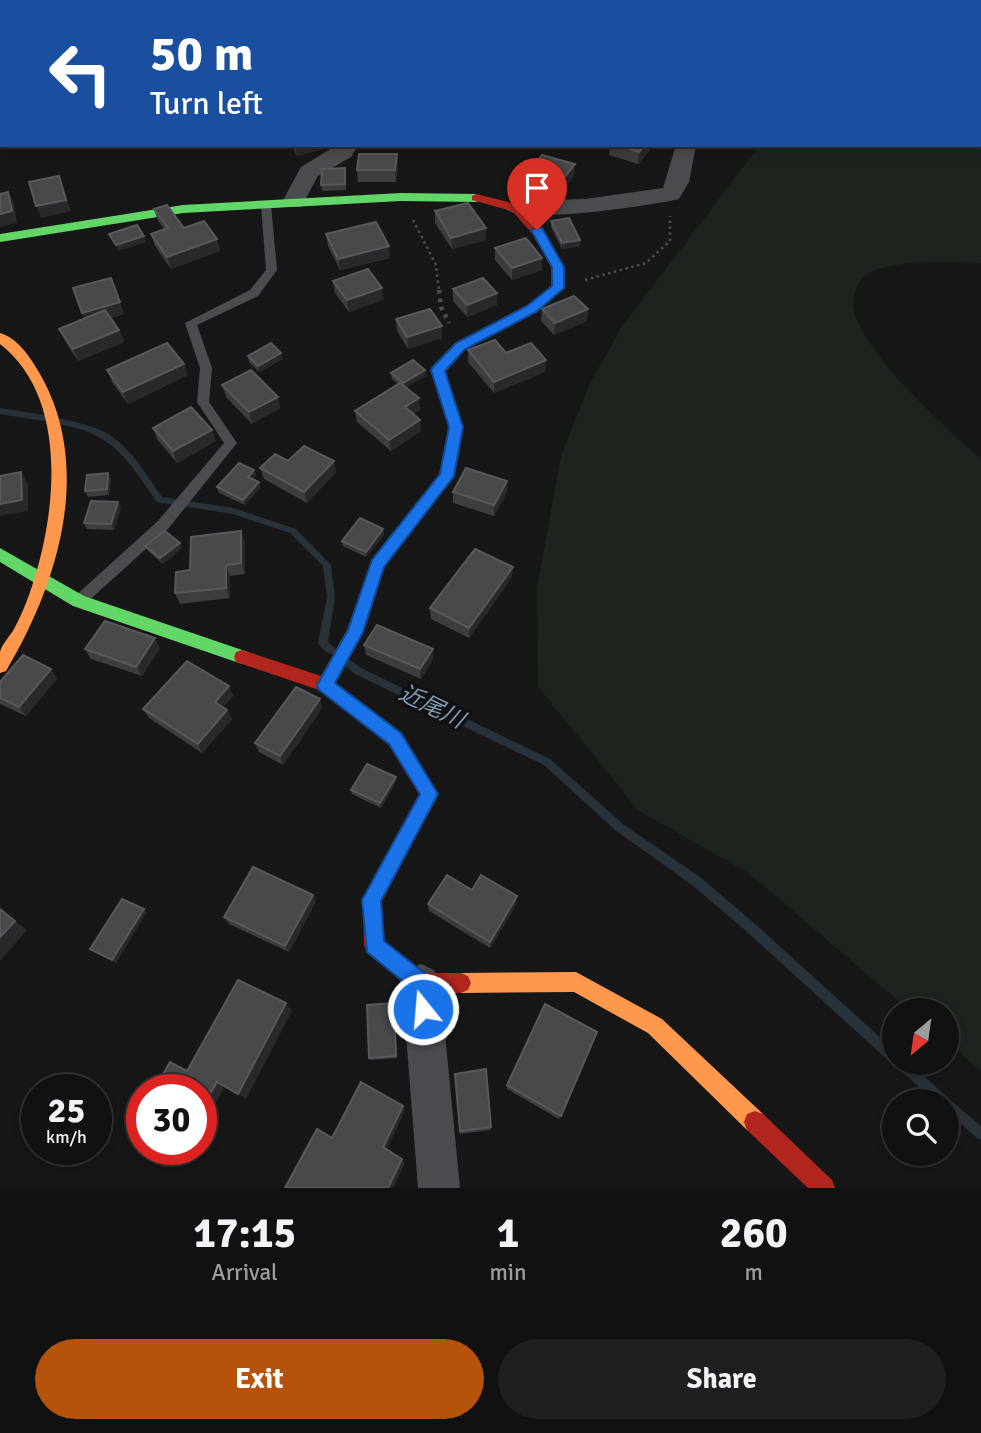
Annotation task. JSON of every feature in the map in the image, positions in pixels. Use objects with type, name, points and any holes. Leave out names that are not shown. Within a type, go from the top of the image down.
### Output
[{"type":"street","points":[[293,202],[309,172],[344,153],[347,147]]},
{"type":"street","points":[[0,238],[183,209],[293,202],[470,197],[516,208],[585,206],[671,194],[678,182],[686,147]]},
{"type":"street","points":[[325,685],[355,632],[377,564],[447,476],[456,427],[438,370],[460,346],[532,309],[558,288],[558,267],[537,230],[516,208]]},
{"type":"street","points":[[0,337],[24,358],[48,401],[59,491],[44,581],[21,637],[0,666]]},
{"type":"street","points":[[0,554],[79,601],[325,685],[395,739],[429,794],[372,900],[374,946],[421,983],[576,982],[655,1026],[824,1188]]},
{"type":"street","points":[[421,983],[439,1188]]},
{"type":"lane","points":[[79,601],[163,525],[231,443],[203,402],[206,368],[191,323],[254,293],[272,270],[266,205]]},
{"type":"path","points":[[558,288],[646,263],[670,242],[671,194]]},
{"type":"path","points":[[401,197],[436,265],[441,307],[460,346]]},
{"type":"shaded area","points":[[758,147],[981,147],[981,263],[921,262],[875,270],[859,283],[853,306],[861,328],[889,368],[928,410],[981,459],[981,1071],[959,1052],[959,998],[895,998],[750,874],[639,811],[538,687],[537,588],[561,456],[590,383],[623,325]]},
{"type":"building","points":[[624,147],[643,147],[639,152]]},
{"type":"building","points":[[359,154],[397,154],[395,170],[357,170]]},
{"type":"building","points":[[542,155],[575,164],[558,185],[515,172],[525,161],[535,164]]},
{"type":"building","points":[[345,168],[345,184],[321,185],[322,169]]},
{"type":"building","points":[[59,176],[66,200],[36,206],[29,182]]},
{"type":"building","points":[[8,192],[12,211],[0,214],[0,194]]},
{"type":"building","points":[[468,203],[486,228],[451,238],[435,211]]},
{"type":"building","points":[[167,205],[184,228],[204,221],[217,239],[167,257],[151,234],[168,228],[154,209]]},
{"type":"building","points":[[569,218],[580,240],[562,243],[551,221]]},
{"type":"building","points":[[376,222],[389,246],[338,259],[326,234]]},
{"type":"building","points":[[137,225],[144,236],[116,245],[109,234]]},
{"type":"building","points":[[526,238],[542,258],[512,268],[495,248]]},
{"type":"building","points":[[368,269],[382,288],[347,300],[333,281]]},
{"type":"building","points":[[111,278],[120,302],[82,313],[73,288]]},
{"type":"building","points":[[483,278],[497,293],[467,305],[453,289]]},
{"type":"building","points":[[574,296],[588,309],[555,323],[542,309]]},
{"type":"building","points":[[430,309],[442,326],[407,337],[396,319]]},
{"type":"building","points":[[105,310],[119,330],[73,349],[59,329]]},
{"type":"building","points":[[495,340],[506,353],[531,343],[546,360],[494,382],[468,350]]},
{"type":"building","points":[[167,343],[184,364],[123,392],[107,370]]},
{"type":"building","points":[[271,343],[281,353],[258,366],[248,356]]},
{"type":"building","points":[[413,360],[425,370],[403,383],[391,373]]},
{"type":"building","points":[[251,370],[278,397],[249,412],[222,385]]},
{"type":"building","points":[[400,383],[419,398],[405,407],[420,420],[389,440],[355,411]]},
{"type":"building","points":[[191,407],[212,430],[173,451],[153,428]]},
{"type":"building","points":[[304,446],[334,461],[304,492],[260,468],[275,454],[288,461]]},
{"type":"building","points":[[239,463],[254,470],[248,477],[259,482],[243,500],[217,487]]},
{"type":"building","points":[[466,468],[507,481],[494,505],[453,492]]},
{"type":"building","points":[[21,472],[22,500],[0,504],[0,476]]},
{"type":"building","points":[[108,473],[107,489],[85,491],[87,475]]},
{"type":"building","points":[[91,501],[118,502],[111,524],[84,523]]},
{"type":"building","points":[[360,518],[383,529],[366,552],[342,541]]},
{"type":"building","points":[[165,531],[180,543],[160,558],[145,546]]},
{"type":"building","points":[[241,531],[241,563],[226,565],[226,588],[175,593],[176,572],[190,570],[191,537]]},
{"type":"building","points":[[475,549],[513,567],[469,628],[430,608]]},
{"type":"building","points":[[105,621],[155,638],[136,667],[85,649]]},
{"type":"building","points":[[377,625],[433,649],[420,669],[364,645]]},
{"type":"building","points":[[23,655],[51,669],[19,707],[0,698],[0,682]]},
{"type":"building","points":[[187,661],[229,686],[215,702],[227,710],[198,744],[143,709]]},
{"type":"building","points":[[296,687],[320,699],[280,756],[255,743]]},
{"type":"building","points":[[367,764],[396,777],[380,803],[351,790]]},
{"type":"building","points":[[253,867],[313,895],[285,946],[224,917]]},
{"type":"building","points":[[447,875],[472,890],[481,875],[517,896],[490,942],[428,904]]},
{"type":"building","points":[[122,899],[144,909],[112,960],[90,949]]},
{"type":"building","points":[[0,909],[15,921],[0,937]]},
{"type":"building","points":[[238,980],[286,1003],[238,1094],[217,1082],[217,1074],[163,1074],[170,1062],[187,1071]]},
{"type":"building","points":[[394,1003],[396,1056],[369,1058],[367,1005]]},
{"type":"building","points":[[545,1004],[597,1032],[561,1116],[507,1085]]},
{"type":"building","points":[[486,1069],[491,1127],[460,1131],[455,1074]]},
{"type":"building","points":[[361,1082],[403,1106],[383,1147],[402,1159],[388,1188],[285,1188],[317,1129],[332,1138]]},
{"type":"waterway","name":"近尾川","points":[[0,411],[44,418]]},
{"type":"waterway","name":"近尾川","points":[[58,421],[78,425],[108,438],[128,457],[160,500],[233,511],[293,531],[327,565],[331,597],[323,643],[333,651]]},
{"type":"waterway","name":"近尾川","points":[[347,662],[358,671],[547,762],[619,827],[696,881],[749,926],[882,1047]]},
{"type":"waterway","name":"近尾川","points":[[914,1075],[930,1089]]},
{"type":"waterway","name":"近尾川","points":[[959,1115],[981,1134]]},
{"type":"traffic: fast","points":[[0,238],[183,209],[401,197],[476,198]]},
{"type":"traffic: fast","points":[[0,554],[79,601],[242,657]]},
{"type":"traffic: slow","points":[[0,337],[24,358],[43,392],[55,431],[59,472],[57,514],[49,556],[37,596],[20,633],[0,666]]},
{"type":"traffic: slow","points":[[461,983],[576,982],[655,1026],[755,1122]]},
{"type":"traffic: jam","points":[[325,685],[355,632],[377,564],[447,476],[456,427],[438,370],[460,346],[532,309],[558,287],[558,266],[537,231],[516,208],[476,198]]},
{"type":"traffic: jam","points":[[242,657],[325,685],[395,739],[429,794],[372,900],[374,945],[421,983],[461,983]]},
{"type":"traffic: jam","points":[[755,1122],[824,1188]]},
{"type":"route","points":[[423,1009],[421,983],[374,946],[372,900],[429,794],[395,739],[325,685],[355,632],[377,564],[447,476],[456,427],[438,370],[460,346],[532,309],[558,288],[558,267],[537,230]]}]
